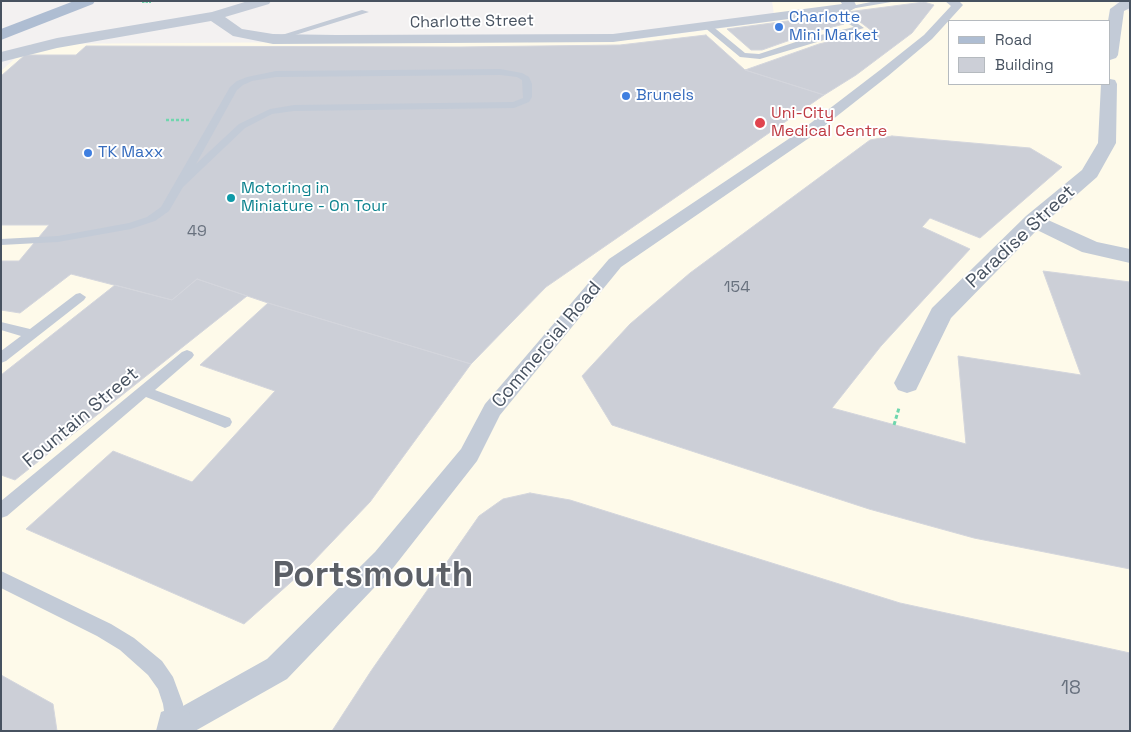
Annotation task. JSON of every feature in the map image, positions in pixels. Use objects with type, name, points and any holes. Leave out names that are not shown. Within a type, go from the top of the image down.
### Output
[{"type":"main road","points":[[1,24],[62,1]]},
{"type":"main road","points":[[1,35],[88,1]]},
{"type":"street","points":[[1,57],[57,43],[214,16],[264,1]]},
{"type":"street","name":"Commercial Road","points":[[175,728],[277,669],[384,560],[469,455],[492,410],[615,263],[804,135],[884,73],[928,37],[958,4],[950,1]]},
{"type":"street","points":[[1111,46],[1117,9],[1130,2]]},
{"type":"street","name":"Charlotte Street","points":[[214,16],[238,33],[273,39],[612,38],[708,27],[761,14],[832,10],[848,4]]},
{"type":"street","points":[[1113,27],[1130,31]]},
{"type":"street","name":"Paradise Street","points":[[906,383],[941,314],[1034,221],[1090,173],[1107,143],[1109,85]]},
{"type":"street","points":[[1034,221],[1090,248],[1130,256]]},
{"type":"lane","name":"Charlotte Street","points":[[848,4],[894,1]]},
{"type":"lane","points":[[708,27],[743,55],[760,57],[811,40],[860,28],[832,10]]},
{"type":"lane","points":[[273,39],[365,12]]},
{"type":"lane","points":[[1,242],[58,239],[131,226],[151,219],[165,209],[233,89],[240,83],[250,79],[276,74],[500,72],[526,78],[528,84],[528,97],[526,100],[514,105],[294,108],[270,112],[242,126],[180,185]]},
{"type":"lane","points":[[1,358],[80,297]]},
{"type":"lane","points":[[1,326],[32,334]]},
{"type":"lane","name":"Fountain Street","points":[[1,511],[187,355]]},
{"type":"lane","points":[[144,392],[225,422]]},
{"type":"lane","points":[[1,579],[104,630],[127,644],[155,668],[166,684],[173,704],[175,728]]},
{"type":"shaded area","points":[[772,1],[1113,1],[1130,12],[1130,731],[1,731],[1,71],[31,44],[631,40],[775,21]]},
{"type":"building","points":[[924,2],[934,5],[912,33],[856,75],[824,95],[745,70],[819,44],[872,31],[847,12]]},
{"type":"building","points":[[832,15],[844,24],[813,32],[762,50],[751,50],[727,29]]},
{"type":"building","points":[[706,35],[745,70],[824,95],[546,287],[471,364],[268,303],[197,279],[172,300],[71,274],[20,313],[1,310],[1,261],[19,261],[49,225],[1,225],[1,76],[25,55],[76,55],[86,46],[460,47],[620,45]]},
{"type":"building","points":[[892,136],[1030,148],[1062,167],[980,238],[930,218],[922,227],[970,249],[881,346],[832,408],[966,444],[958,356],[1081,375],[1043,271],[1130,282],[1130,569],[974,538],[869,509],[612,425],[582,376],[630,324],[690,273],[870,140]]},
{"type":"building","points":[[197,279],[247,296],[15,480],[1,475],[1,375],[115,285],[172,300]]},
{"type":"building","points":[[268,303],[471,364],[370,502],[309,566],[244,624],[26,529],[113,451],[192,482],[275,391],[200,365]]},
{"type":"building","points":[[530,493],[570,500],[900,603],[1130,653],[1130,731],[332,731],[371,671],[479,516],[503,499]]},
{"type":"building","points":[[1,675],[53,704],[57,731],[1,731]]},
{"type":"place","name":"Charlotte Mini Market","points":[[779,27]]},
{"type":"place","name":"Brunels","points":[[626,96]]},
{"type":"place","name":"Uni-City Medical Centre","points":[[760,123]]},
{"type":"place","name":"TK Maxx","points":[[88,153]]},
{"type":"place","name":"Motoring in Miniature - On Tour","points":[[231,198]]},
{"type":"district","name":"Portsmouth","points":[[373,577]]}]
